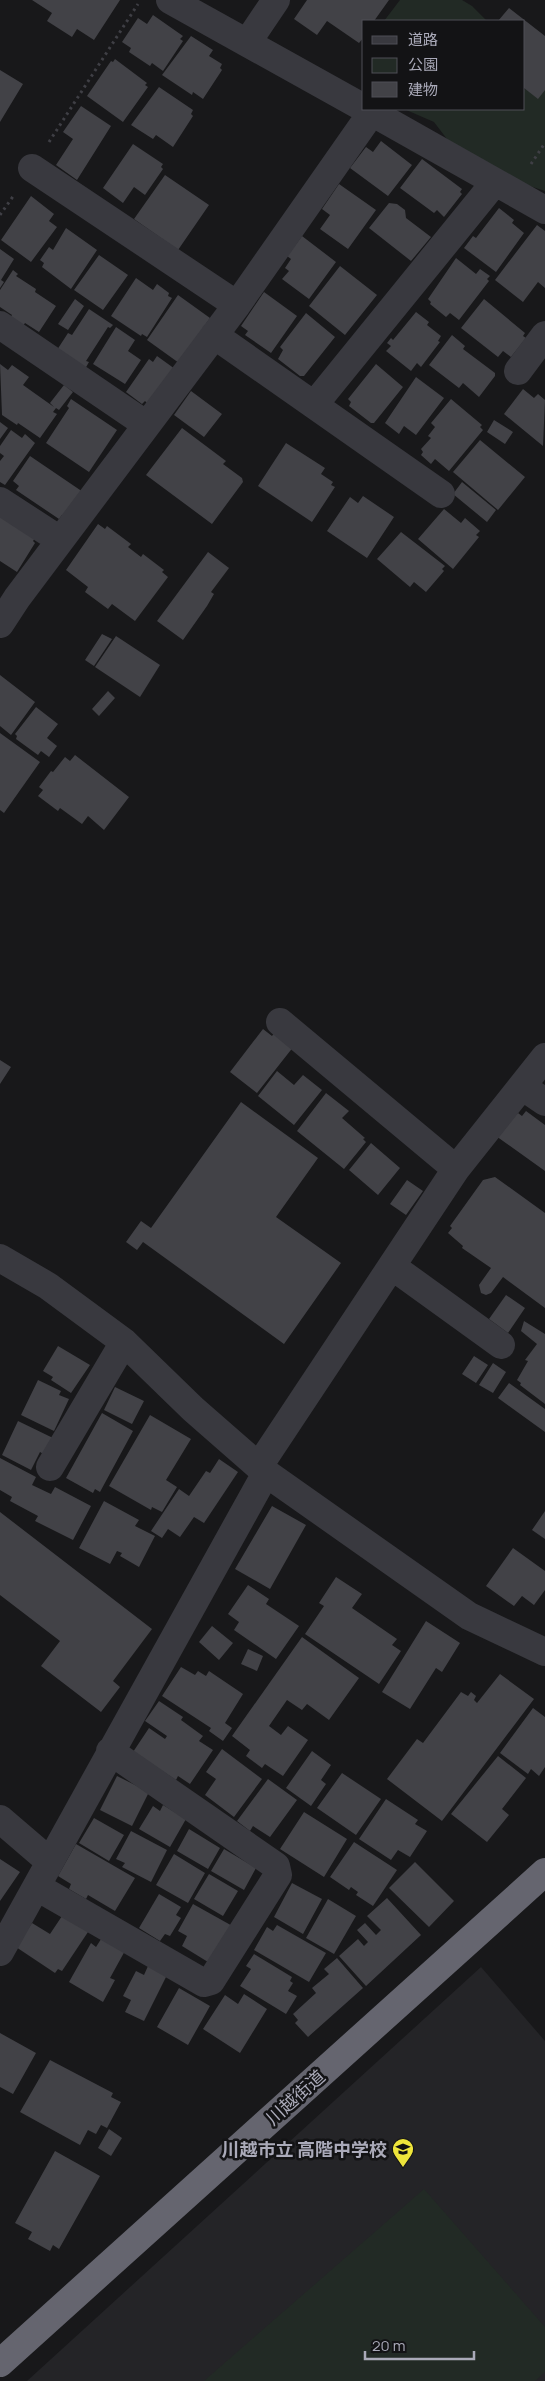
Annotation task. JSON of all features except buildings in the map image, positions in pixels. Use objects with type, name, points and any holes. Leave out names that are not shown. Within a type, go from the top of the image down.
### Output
[{"type":"highway","name":"川越街道","points":[[0,2363],[543,1877]]},
{"type":"street","points":[[170,0],[362,107]]},
{"type":"street","points":[[247,43],[276,0]]},
{"type":"street","points":[[0,624],[8,592],[60,540],[238,305],[367,110],[545,210]]},
{"type":"street","points":[[32,168],[238,305]]},
{"type":"street","points":[[314,405],[495,182]]},
{"type":"street","points":[[0,325],[147,425]]},
{"type":"street","points":[[214,335],[441,494]]},
{"type":"street","points":[[518,371],[545,335]]},
{"type":"street","points":[[0,501],[60,540]]},
{"type":"street","points":[[280,1022],[456,1169]]},
{"type":"street","points":[[0,1952],[37,1887],[49,1861],[262,1469],[456,1169],[545,1058]]},
{"type":"street","points":[[523,1087],[545,1102]]},
{"type":"street","points":[[0,1258],[48,1286],[124,1342],[194,1409],[262,1469],[469,1616],[545,1652]]},
{"type":"street","points":[[393,1267],[500,1345]]},
{"type":"street","points":[[50,1467],[124,1342]]},
{"type":"street","points":[[37,1887],[204,1983],[211,1981],[278,1875],[276,1866],[110,1751]]},
{"type":"street","points":[[0,1819],[49,1861]]},
{"type":"path","points":[[0,215],[140,0]]},
{"type":"shaded area","name":"川越市立 高階中学校","points":[[481,1967],[545,2041],[545,2381],[27,2381]]},
{"type":"green space","points":[[400,0],[462,0],[472,6],[486,20],[385,20]]},
{"type":"green space","points":[[545,72],[545,191],[521,183],[450,143],[434,122],[406,110],[525,110],[525,89]]},
{"type":"green space","points":[[424,2189],[545,2327],[545,2372],[535,2381],[204,2381]]},
{"type":"place","name":"川越市立 高階中学校","points":[[403,2168]]}]
